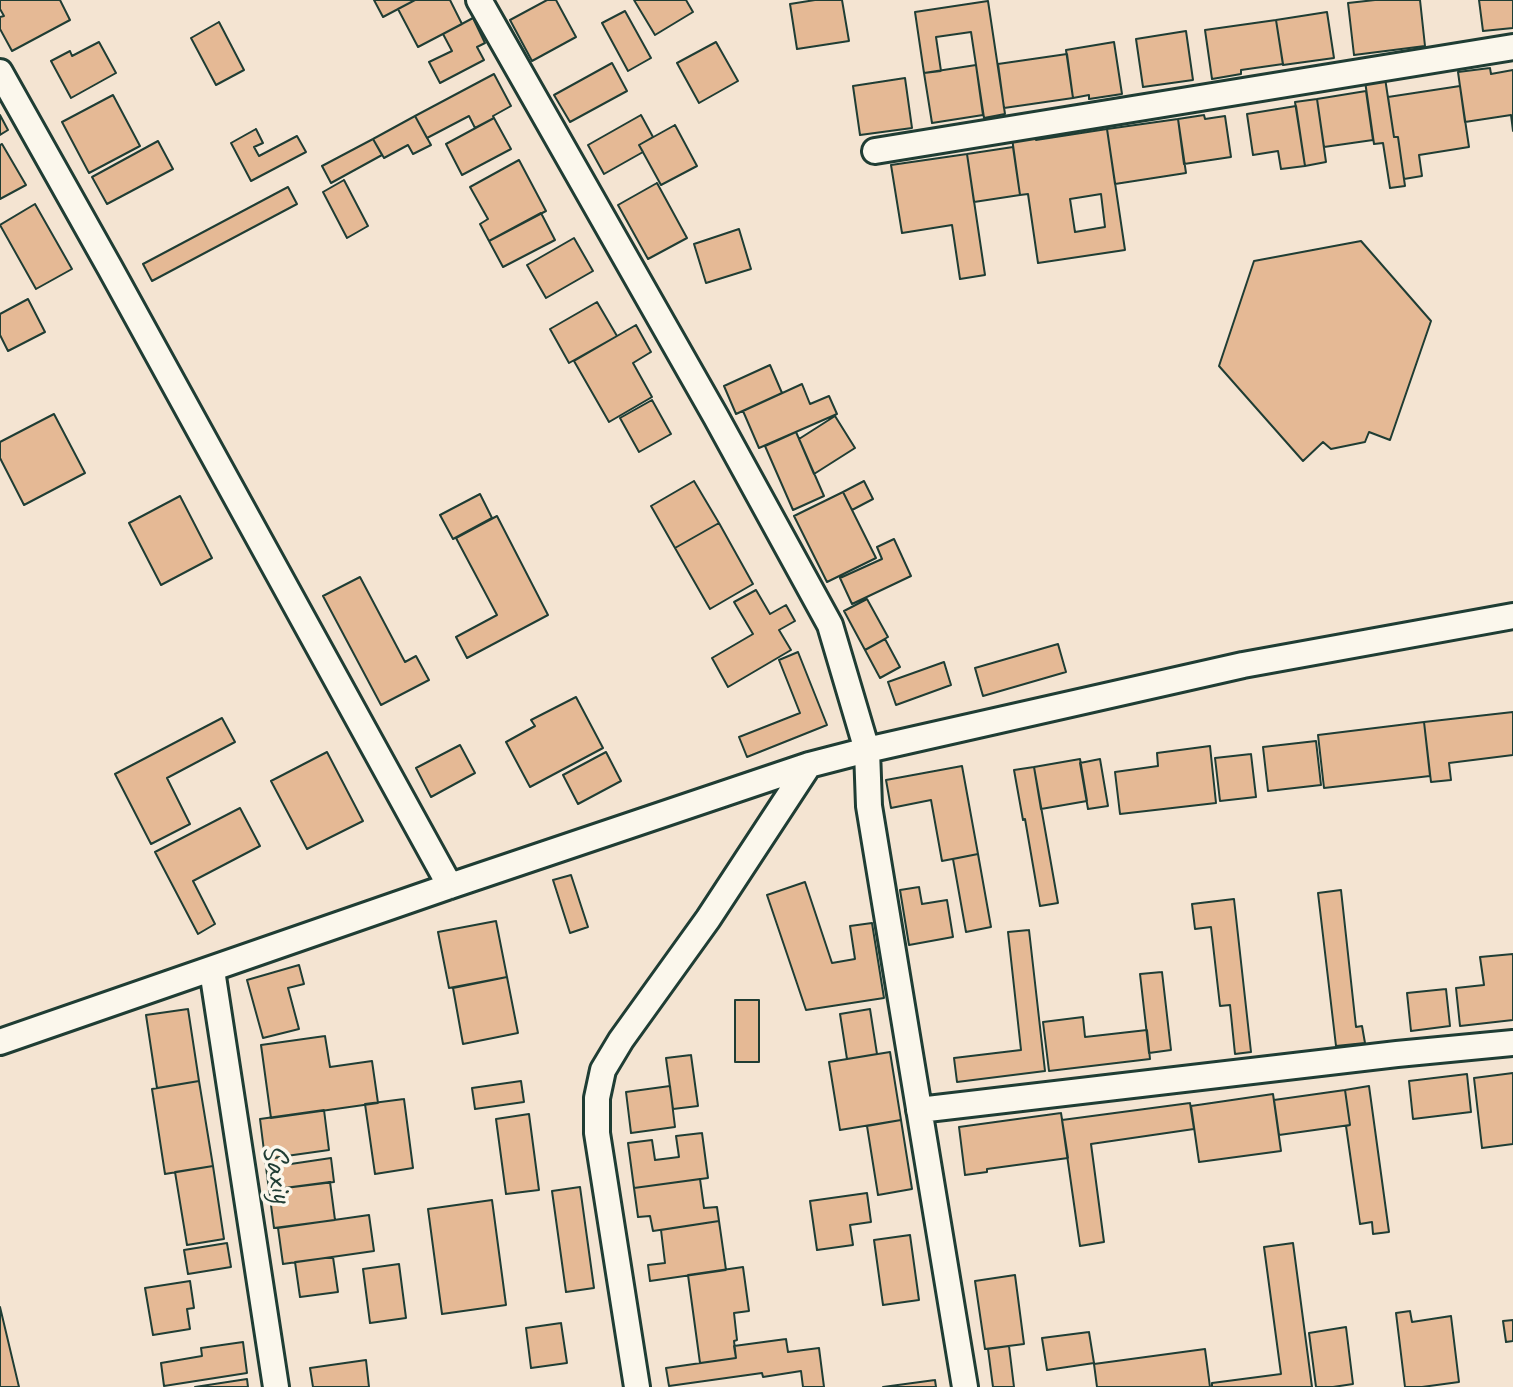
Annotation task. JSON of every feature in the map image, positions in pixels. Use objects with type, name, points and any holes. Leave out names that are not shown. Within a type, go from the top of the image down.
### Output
[{"type":"street","points":[[479,0],[716,416],[830,625],[867,750],[869,806],[965,1387]]},
{"type":"street","points":[[875,151],[1513,47]]},
{"type":"street","points":[[0,72],[450,886]]},
{"type":"street","points":[[0,1042],[809,765],[1243,665],[1513,616]]},
{"type":"street","points":[[637,1387],[597,1133],[597,1098],[603,1070],[621,1040],[709,919],[809,765]]},
{"type":"street","name":"Saxiy","points":[[212,970],[276,1387]]},
{"type":"street","points":[[919,1110],[1513,1043]]},
{"type":"building","points":[[0,0],[60,0],[70,20],[12,51],[0,29],[0,17],[4,16],[0,9]]},
{"type":"building","points":[[374,0],[415,0],[383,17]]},
{"type":"building","points":[[415,0],[450,0],[462,24],[418,47],[398,9]]},
{"type":"building","points":[[547,0],[556,0],[576,37],[532,61],[510,20]]},
{"type":"building","points":[[634,0],[686,0],[693,12],[655,35]]},
{"type":"building","points":[[842,0],[849,41],[797,49],[790,4]]},
{"type":"building","points":[[1420,0],[1425,46],[1354,55],[1348,3]]},
{"type":"building","points":[[1479,0],[1513,0],[1513,28],[1483,31]]},
{"type":"building","points":[[988,1],[1005,114],[984,118],[971,32],[936,37],[941,71],[924,73],[915,12]]},
{"type":"building","points":[[625,11],[651,58],[628,71],[602,23]]},
{"type":"building","points":[[1327,12],[1334,58],[1283,65],[1276,20]]},
{"type":"building","points":[[473,18],[485,43],[477,47],[484,60],[440,83],[429,62],[452,51],[443,34]]},
{"type":"building","points":[[1276,20],[1283,64],[1241,70],[1241,74],[1212,79],[1205,30]]},
{"type":"building","points":[[219,22],[244,70],[216,85],[191,38]]},
{"type":"building","points":[[1186,31],[1193,80],[1143,87],[1136,39]]},
{"type":"building","points":[[99,42],[116,73],[71,98],[51,61],[70,51],[72,56]]},
{"type":"building","points":[[716,42],[738,81],[699,103],[677,63]]},
{"type":"building","points":[[1114,42],[1122,94],[1089,99],[1089,95],[1073,98],[1066,50]]},
{"type":"building","points":[[1067,54],[1073,98],[1004,108],[998,64]]},
{"type":"building","points":[[612,63],[627,91],[570,122],[554,95]]},
{"type":"building","points":[[976,65],[983,115],[932,123],[924,73]]},
{"type":"building","points":[[1490,68],[1491,74],[1513,70],[1513,131],[1511,115],[1465,122],[1458,72]]},
{"type":"building","points":[[494,74],[511,106],[475,128],[469,116],[427,138],[415,116]]},
{"type":"building","points":[[905,78],[912,128],[860,135],[853,86]]},
{"type":"building","points":[[1385,78],[1405,186],[1390,188],[1383,143],[1374,144],[1365,81]]},
{"type":"building","points":[[1460,86],[1469,147],[1419,155],[1422,176],[1404,179],[1398,137],[1394,137],[1388,97]]},
{"type":"building","points":[[1366,91],[1373,140],[1324,147],[1317,99]]},
{"type":"building","points":[[113,95],[140,146],[89,173],[62,122]]},
{"type":"building","points":[[1317,99],[1326,162],[1305,166],[1295,102]]},
{"type":"building","points":[[1296,106],[1305,166],[1281,169],[1278,151],[1253,155],[1247,114]]},
{"type":"building","points":[[0,115],[8,130],[0,135]]},
{"type":"building","points":[[641,115],[653,137],[639,145],[643,152],[604,174],[588,145]]},
{"type":"building","points":[[1204,115],[1205,119],[1225,116],[1231,157],[1184,164],[1178,119]]},
{"type":"building","points":[[415,116],[431,145],[413,154],[408,145],[384,158],[373,139]]},
{"type":"building","points":[[494,118],[511,149],[462,175],[446,144]]},
{"type":"building","points":[[1178,119],[1186,173],[1115,184],[1107,129]]},
{"type":"building","points":[[675,125],[697,166],[661,185],[639,145]]},
{"type":"building","points":[[256,129],[263,143],[254,147],[259,156],[297,136],[306,152],[251,181],[231,143]]},
{"type":"building","points":[[1107,129],[1125,250],[1038,263],[1028,194],[1020,195],[1012,138],[1035,135],[1036,140]],"holes":[[[1101,194],[1105,227],[1075,232],[1070,199]]]},
{"type":"building","points":[[373,139],[382,155],[331,183],[322,166]]},
{"type":"building","points":[[158,141],[173,169],[107,204],[92,177]]},
{"type":"building","points":[[2,144],[26,185],[0,199],[0,145]]},
{"type":"building","points":[[1013,147],[1020,195],[974,202],[967,154]]},
{"type":"building","points":[[967,154],[985,275],[960,279],[952,225],[902,233],[891,165]]},
{"type":"building","points":[[519,160],[546,211],[489,241],[480,224],[488,219],[470,187]]},
{"type":"building","points":[[344,180],[368,226],[347,238],[323,192]]},
{"type":"building","points":[[657,183],[687,238],[648,259],[618,205]]},
{"type":"building","points":[[288,187],[297,204],[152,281],[143,264]]},
{"type":"building","points":[[35,204],[72,269],[36,289],[0,225]]},
{"type":"building","points":[[541,213],[555,240],[503,267],[489,241]]},
{"type":"building","points":[[739,229],[751,269],[706,283],[694,244]]},
{"type":"building","points":[[574,238],[593,271],[546,298],[527,265]]},
{"type":"building","points":[[1361,241],[1431,321],[1390,440],[1369,432],[1365,442],[1331,449],[1323,442],[1303,461],[1219,366],[1254,261]]},
{"type":"building","points":[[28,299],[45,332],[8,351],[0,335],[0,314]]},
{"type":"building","points":[[597,302],[617,336],[569,363],[550,329]]},
{"type":"building","points":[[636,325],[651,352],[633,363],[652,397],[609,422],[574,361]]},
{"type":"building","points":[[770,365],[782,393],[736,414],[724,386]]},
{"type":"building","points":[[802,384],[810,404],[829,396],[837,414],[759,448],[743,411]]},
{"type":"building","points":[[652,400],[671,434],[639,452],[620,418]]},
{"type":"building","points":[[54,414],[85,473],[24,505],[0,458],[0,442]]},
{"type":"building","points":[[835,416],[855,448],[814,474],[799,439]]},
{"type":"building","points":[[796,432],[824,496],[793,510],[765,446]]},
{"type":"building","points":[[694,481],[719,523],[675,548],[651,506]]},
{"type":"building","points":[[864,481],[873,499],[852,510],[843,492]]},
{"type":"building","points":[[843,492],[876,558],[827,582],[794,516]]},
{"type":"building","points":[[480,494],[492,518],[453,539],[440,515]]},
{"type":"building","points":[[180,496],[212,558],[161,585],[129,523]]},
{"type":"building","points":[[497,516],[548,615],[467,658],[456,637],[497,615],[456,538]]},
{"type":"building","points":[[719,523],[753,584],[710,609],[675,548]]},
{"type":"building","points":[[894,539],[911,576],[852,604],[840,578],[882,559],[877,547]]},
{"type":"building","points":[[360,577],[405,662],[416,656],[429,680],[381,705],[323,596]]},
{"type":"building","points":[[756,590],[770,614],[786,605],[795,621],[779,630],[791,650],[728,687],[712,658],[753,634],[734,602]]},
{"type":"building","points":[[867,599],[888,637],[865,650],[844,611]]},
{"type":"building","points":[[885,639],[900,667],[880,678],[865,650]]},
{"type":"building","points":[[1058,644],[1066,672],[983,696],[975,668]]},
{"type":"building","points":[[798,652],[827,725],[747,757],[739,737],[800,713],[779,660]]},
{"type":"building","points":[[944,662],[951,685],[896,705],[888,682]]},
{"type":"building","points":[[576,697],[603,748],[530,787],[506,742],[535,726],[531,720]]},
{"type":"building","points":[[1513,712],[1513,755],[1449,763],[1451,780],[1431,782],[1424,722]]},
{"type":"building","points":[[222,718],[235,742],[167,778],[190,824],[151,844],[115,774]]},
{"type":"building","points":[[1424,722],[1430,776],[1324,788],[1318,735]]},
{"type":"building","points":[[1316,741],[1321,785],[1268,791],[1263,747]]},
{"type":"building","points":[[460,745],[475,773],[431,797],[416,768]]},
{"type":"building","points":[[1210,746],[1216,803],[1120,814],[1115,772],[1158,766],[1157,753]]},
{"type":"building","points":[[327,752],[363,821],[307,849],[271,781]]},
{"type":"building","points":[[606,752],[621,781],[578,804],[563,775]]},
{"type":"building","points":[[1251,754],[1256,797],[1220,801],[1215,758]]},
{"type":"building","points":[[1080,759],[1087,801],[1041,809],[1034,767]]},
{"type":"building","points":[[1100,759],[1108,806],[1088,809],[1080,763]]},
{"type":"building","points":[[962,766],[978,854],[942,861],[931,800],[891,808],[886,780]]},
{"type":"building","points":[[1034,767],[1058,903],[1040,906],[1014,770]]},
{"type":"building","points":[[240,808],[260,846],[193,881],[215,924],[198,934],[155,852]]},
{"type":"building","points":[[978,854],[991,927],[966,932],[953,859]]},
{"type":"building","points":[[571,875],[588,927],[570,933],[553,880]]},
{"type":"building","points":[[805,882],[832,963],[855,959],[850,926],[872,923],[884,998],[806,1010],[767,895]]},
{"type":"building","points":[[919,887],[922,904],[947,900],[953,937],[909,945],[900,890]]},
{"type":"building","points":[[1341,890],[1356,1027],[1362,1026],[1365,1043],[1336,1046],[1318,893]]},
{"type":"building","points":[[1234,899],[1251,1052],[1235,1054],[1230,1005],[1220,1006],[1211,927],[1195,929],[1192,904]]},
{"type":"building","points":[[496,921],[507,977],[449,988],[438,932]]},
{"type":"building","points":[[1029,930],[1045,1071],[957,1082],[954,1058],[1021,1050],[1008,932]]},
{"type":"building","points":[[1513,954],[1513,1020],[1460,1026],[1456,988],[1484,985],[1480,957]]},
{"type":"building","points":[[299,965],[304,984],[288,988],[299,1029],[263,1038],[247,980]]},
{"type":"building","points":[[1162,972],[1171,1050],[1149,1053],[1140,974]]},
{"type":"building","points":[[507,977],[518,1033],[463,1044],[453,988]]},
{"type":"building","points":[[1446,989],[1450,1026],[1411,1031],[1407,993]]},
{"type":"building","points":[[735,1000],[759,1000],[759,1062],[735,1062]]},
{"type":"building","points":[[188,1009],[199,1081],[157,1088],[146,1015]]},
{"type":"building","points":[[870,1009],[877,1054],[847,1059],[840,1014]]},
{"type":"building","points":[[1083,1017],[1085,1037],[1147,1030],[1150,1059],[1049,1071],[1043,1022]]},
{"type":"building","points":[[325,1036],[330,1067],[372,1061],[378,1103],[271,1118],[261,1045]]},
{"type":"building","points":[[890,1052],[901,1120],[840,1130],[829,1062]]},
{"type":"building","points":[[691,1055],[698,1106],[673,1109],[666,1058]]},
{"type":"building","points":[[1513,1073],[1513,1144],[1482,1148],[1474,1078]]},
{"type":"building","points":[[1467,1074],[1471,1112],[1413,1119],[1409,1081]]},
{"type":"building","points":[[199,1081],[213,1166],[165,1174],[152,1089]]},
{"type":"building","points":[[521,1081],[524,1102],[475,1109],[472,1088]]},
{"type":"building","points":[[670,1086],[675,1127],[631,1133],[626,1092]]},
{"type":"building","points":[[1369,1086],[1389,1232],[1373,1234],[1372,1222],[1360,1224],[1346,1126],[1350,1125],[1345,1090]]},
{"type":"building","points":[[1345,1090],[1350,1125],[1279,1135],[1274,1100]]},
{"type":"building","points":[[1273,1094],[1281,1151],[1199,1162],[1191,1106]]},
{"type":"building","points":[[404,1099],[413,1168],[375,1174],[365,1104]]},
{"type":"building","points":[[1190,1103],[1194,1129],[1091,1144],[1104,1242],[1080,1246],[1062,1120]]},
{"type":"building","points":[[324,1110],[329,1150],[265,1159],[260,1119]]},
{"type":"building","points":[[1061,1113],[1068,1158],[987,1169],[987,1172],[965,1175],[959,1127]]},
{"type":"building","points":[[529,1114],[539,1190],[506,1194],[496,1119]]},
{"type":"building","points":[[901,1120],[912,1189],[878,1195],[867,1126]]},
{"type":"building","points":[[702,1133],[708,1178],[634,1188],[628,1143],[652,1140],[655,1160],[679,1157],[676,1136]]},
{"type":"building","points":[[283,1157],[284,1165],[331,1158],[334,1182],[269,1190],[265,1159]]},
{"type":"building","points":[[213,1166],[224,1239],[187,1245],[175,1172]]},
{"type":"building","points":[[700,1179],[704,1208],[717,1207],[719,1221],[653,1231],[650,1216],[638,1217],[634,1188]]},
{"type":"building","points":[[330,1182],[335,1220],[274,1228],[269,1190]]},
{"type":"building","points":[[580,1187],[594,1288],[566,1292],[552,1191]]},
{"type":"building","points":[[867,1193],[871,1222],[850,1225],[853,1245],[817,1250],[810,1201]]},
{"type":"building","points":[[492,1200],[506,1305],[442,1314],[428,1209]]},
{"type":"building","points":[[369,1215],[374,1251],[283,1264],[278,1228]]},
{"type":"building","points":[[719,1221],[726,1270],[650,1281],[648,1265],[665,1263],[661,1230]]},
{"type":"building","points":[[910,1235],[919,1300],[883,1305],[874,1240]]},
{"type":"building","points":[[227,1243],[231,1267],[188,1274],[184,1250]]},
{"type":"building","points":[[1293,1243],[1312,1387],[1212,1387],[1212,1383],[1281,1374],[1264,1247]]},
{"type":"building","points":[[333,1257],[338,1292],[300,1297],[295,1262]]},
{"type":"building","points":[[399,1264],[406,1318],[370,1323],[363,1269]]},
{"type":"building","points":[[743,1267],[749,1311],[734,1313],[736,1358],[700,1363],[688,1275]]},
{"type":"building","points":[[1015,1275],[1024,1344],[985,1349],[975,1281]]},
{"type":"building","points":[[190,1281],[194,1308],[187,1309],[190,1329],[153,1335],[145,1288]]},
{"type":"building","points":[[0,1307],[19,1387],[0,1387]]},
{"type":"building","points":[[1410,1311],[1412,1322],[1451,1316],[1459,1382],[1405,1387],[1396,1313]]},
{"type":"building","points":[[1513,1320],[1513,1341],[1506,1342],[1503,1321]]},
{"type":"building","points":[[561,1323],[567,1363],[531,1368],[526,1328]]},
{"type":"building","points":[[1346,1327],[1353,1384],[1316,1387],[1309,1333]]},
{"type":"building","points":[[1089,1332],[1094,1363],[1047,1370],[1042,1338]]},
{"type":"building","points":[[786,1339],[788,1352],[819,1348],[824,1387],[803,1387],[801,1371],[763,1377],[762,1373],[669,1386],[666,1368],[736,1358],[734,1346]]},
{"type":"building","points":[[243,1342],[247,1373],[164,1386],[161,1363],[202,1356],[201,1348]]},
{"type":"building","points":[[1009,1346],[1014,1387],[993,1387],[988,1349]]},
{"type":"building","points":[[1205,1349],[1210,1387],[1097,1387],[1094,1364]]},
{"type":"building","points":[[366,1360],[369,1387],[313,1387],[310,1368]]},
{"type":"building","points":[[247,1379],[248,1387],[195,1387]]},
{"type":"building","points":[[935,1380],[936,1387],[883,1387]]}]
